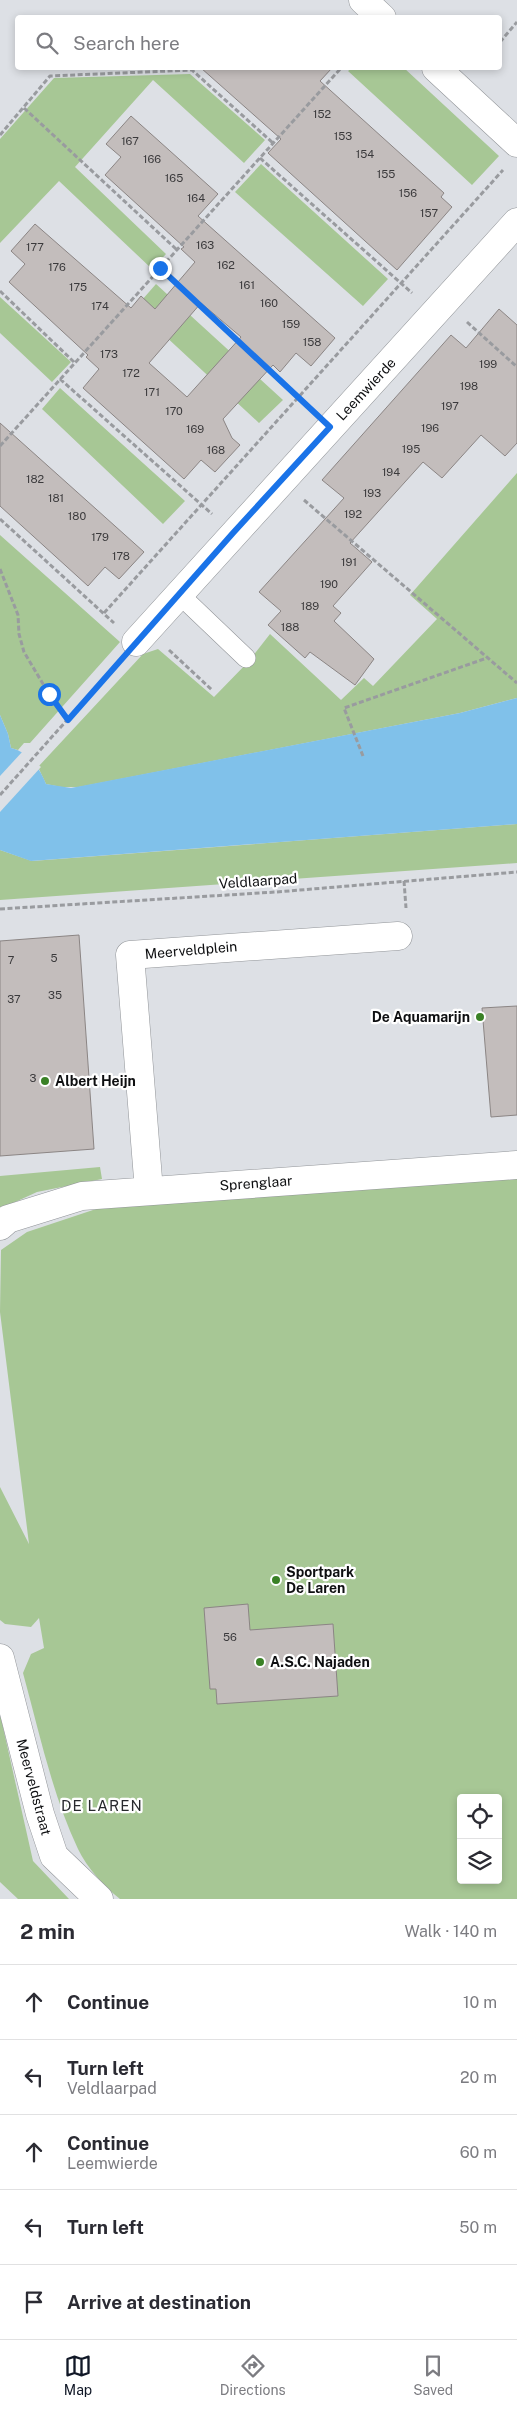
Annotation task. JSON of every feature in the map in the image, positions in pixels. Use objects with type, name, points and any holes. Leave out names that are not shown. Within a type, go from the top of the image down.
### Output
[{"type":"street","points":[[363,0],[379,15]]},
{"type":"street","points":[[438,70],[517,143]]},
{"type":"street","name":"Leemwierde","points":[[141,636],[180,595],[281,480],[441,308],[517,222]]},
{"type":"street","name":"Meerveldplein","points":[[149,1191],[130,955],[398,936]]},
{"type":"street","name":"Sprenglaar","points":[[0,1226],[8,1219],[82,1196],[517,1165]]},
{"type":"street","name":"Meerveldstraat","points":[[0,1658],[40,1814],[54,1856],[99,1899]]},
{"type":"lane","points":[[180,595],[246,658]]},
{"type":"path","points":[[502,40],[517,22]]},
{"type":"path","points":[[0,135],[50,76],[192,70],[273,143]]},
{"type":"path","points":[[0,446],[339,70]]},
{"type":"path","points":[[24,108],[176,249]]},
{"type":"path","points":[[260,158],[402,284],[441,308],[517,367]]},
{"type":"path","points":[[104,613],[504,169]]},
{"type":"path","points":[[160,268],[330,427]]},
{"type":"path","points":[[0,291],[75,363]]},
{"type":"path","points":[[60,379],[233,533]]},
{"type":"path","points":[[281,480],[517,683]]},
{"type":"path","points":[[0,519],[104,613],[141,636],[212,690]]},
{"type":"path","points":[[0,569],[18,615],[19,634],[24,652],[49,694],[68,720]]},
{"type":"path","points":[[0,795],[141,636]]},
{"type":"path","points":[[363,756],[344,708],[487,658]]},
{"type":"path","name":"Veldlaarpad","points":[[0,909],[276,892],[517,872]]},
{"type":"green space","points":[[406,70],[499,156],[472,185],[348,71]]},
{"type":"green space","points":[[190,74],[265,140],[244,163],[153,80],[75,167],[166,254],[152,269],[59,181],[0,243],[0,139],[54,78]]},
{"type":"green space","points":[[261,164],[388,279],[363,306],[235,192]]},
{"type":"green space","points":[[156,284],[283,400],[259,423],[135,308]]},
{"type":"green space","points":[[0,297],[71,362],[52,382],[0,333]]},
{"type":"green space","points":[[60,388],[185,501],[163,524],[42,409]]},
{"type":"green space","points":[[517,473],[517,698],[460,713],[79,787],[61,787],[46,784],[38,767],[143,654],[158,649],[214,697],[249,661],[270,634],[341,700],[364,678],[373,686],[437,619],[410,595]]},
{"type":"green space","points":[[0,535],[120,642],[30,743],[24,743],[18,750],[11,748],[8,734],[0,715]]},
{"type":"green space","points":[[517,824],[517,863],[0,900],[0,850],[32,861]]},
{"type":"green space","points":[[100,1167],[102,1179],[37,1192],[0,1209],[0,1176]]},
{"type":"green space","name":"Sportpark De Laren","points":[[517,1178],[517,1899],[120,1899],[96,1876],[86,1863],[69,1828],[53,1784],[23,1673],[31,1654],[44,1648],[39,1618],[31,1627],[5,1624],[0,1620],[0,1487],[29,1544],[0,1312],[1,1250],[27,1232],[96,1209]]},
{"type":"green space","points":[[0,1714],[33,1861],[69,1899],[18,1899],[0,1882]]},
{"type":"water","points":[[517,698],[517,824],[31,861],[0,850],[0,715],[8,734],[11,748],[23,753],[33,761],[46,784],[71,788],[460,713]]},
{"type":"pier","points":[[23,751],[41,767],[0,812],[0,776]]},
{"type":"building","points":[[203,70],[330,70],[320,81],[444,193],[441,197],[452,207],[397,270],[268,153],[281,139]]},
{"type":"building","points":[[131,116],[218,194],[198,216],[335,338],[311,366],[296,353],[280,372],[273,365],[223,419],[232,438],[240,445],[215,472],[201,460],[184,479],[83,388],[99,369],[86,357],[88,355],[9,282],[25,264],[11,251],[35,224],[131,308],[141,296],[155,309],[195,262],[181,249],[184,247],[105,175],[121,157],[106,144]],"holes":[[[201,303],[241,337],[187,397],[149,363]]]},
{"type":"building","points":[[499,309],[517,325],[517,443],[505,456],[481,435],[442,478],[423,462],[350,543],[372,562],[333,606],[341,613],[334,621],[374,659],[355,685],[310,652],[305,658],[268,625],[281,611],[259,592],[344,498],[322,480],[451,335],[466,348]]},
{"type":"building","points":[[0,423],[144,552],[119,579],[105,567],[88,586],[0,506]]},
{"type":"building","points":[[79,935],[94,1149],[0,1156],[0,941]]},
{"type":"building","points":[[517,1006],[517,1115],[491,1117],[482,1008]]},
{"type":"building","points":[[248,1604],[250,1630],[333,1624],[338,1696],[217,1704],[216,1689],[210,1689],[204,1608]]},
{"type":"place","name":"De Aquamarijn","points":[[480,1017]]},
{"type":"place","name":"Albert Heijn","points":[[45,1081]]},
{"type":"place","name":"Sportpark De Laren","points":[[276,1580]]},
{"type":"place","name":"A.S.C. Najaden","points":[[260,1662]]},
{"type":"district","name":"DE LAREN","points":[[102,1806]]},
{"type":"route","points":[[49,694],[68,720],[147,629],[182,593],[233,533],[330,427],[160,268]]}]
